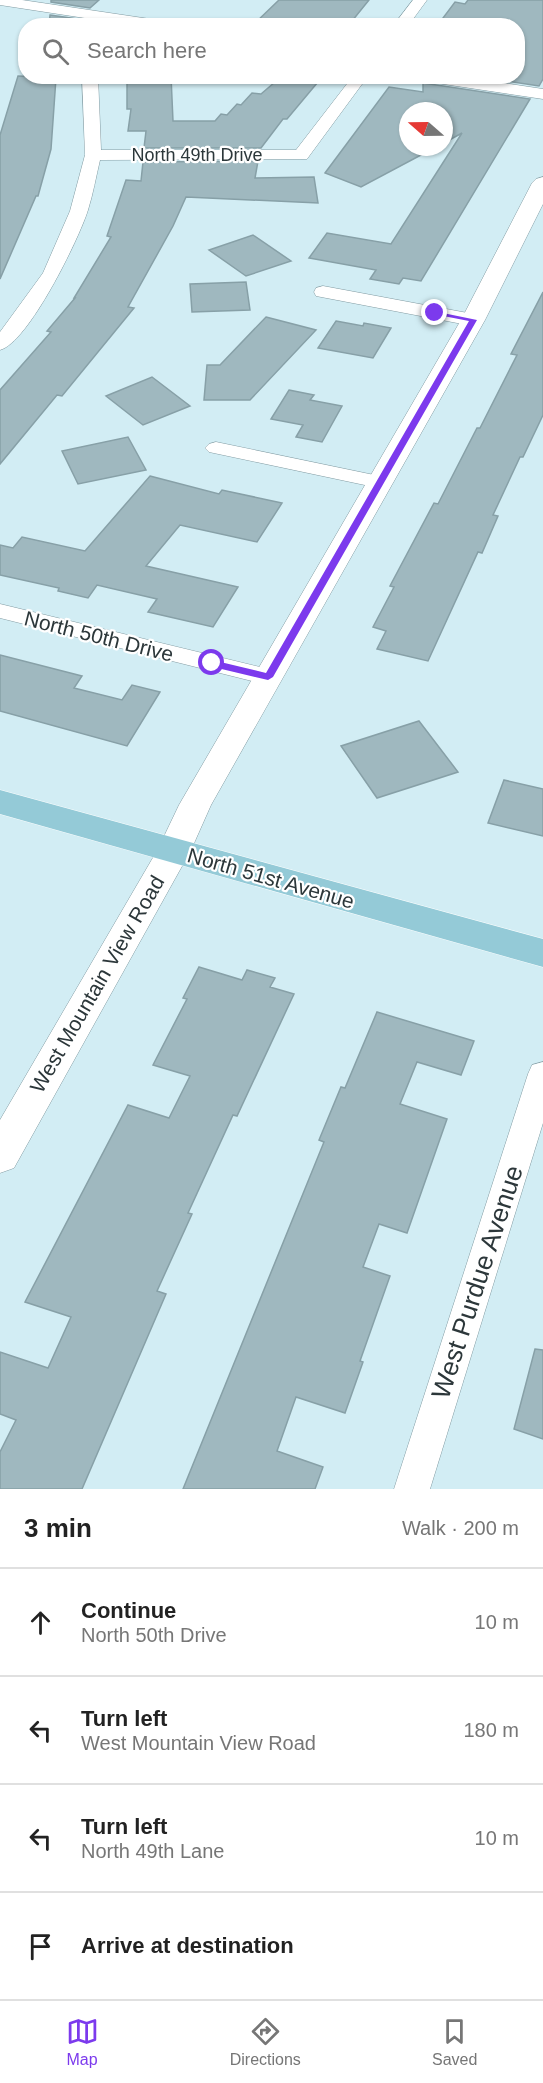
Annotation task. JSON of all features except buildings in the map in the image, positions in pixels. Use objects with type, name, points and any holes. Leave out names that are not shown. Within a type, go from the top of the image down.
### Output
[{"type":"main road","name":"North 51st Avenue","points":[[0,802],[543,953]]},
{"type":"street","points":[[406,18],[420,0]]},
{"type":"street","points":[[0,1],[21,2],[103,18]]},
{"type":"street","points":[[0,344],[18,323],[52,273],[78,211],[93,155],[90,84]]},
{"type":"street","name":"North 49th Drive","points":[[93,155],[301,155],[355,84]]},
{"type":"street","points":[[476,84],[543,94]]},
{"type":"street","name":"West Mountain View Road","points":[[0,1156],[174,850],[195,805],[473,320],[543,183]]},
{"type":"street","points":[[323,292],[473,320]]},
{"type":"street","points":[[216,448],[379,482]]},
{"type":"street","name":"North 50th Drive","points":[[0,611],[268,677]]},
{"type":"street","name":"West Purdue Avenue","points":[[412,1489],[543,1074]]},
{"type":"route","points":[[212,663],[268,677],[473,320],[435,313]]}]
